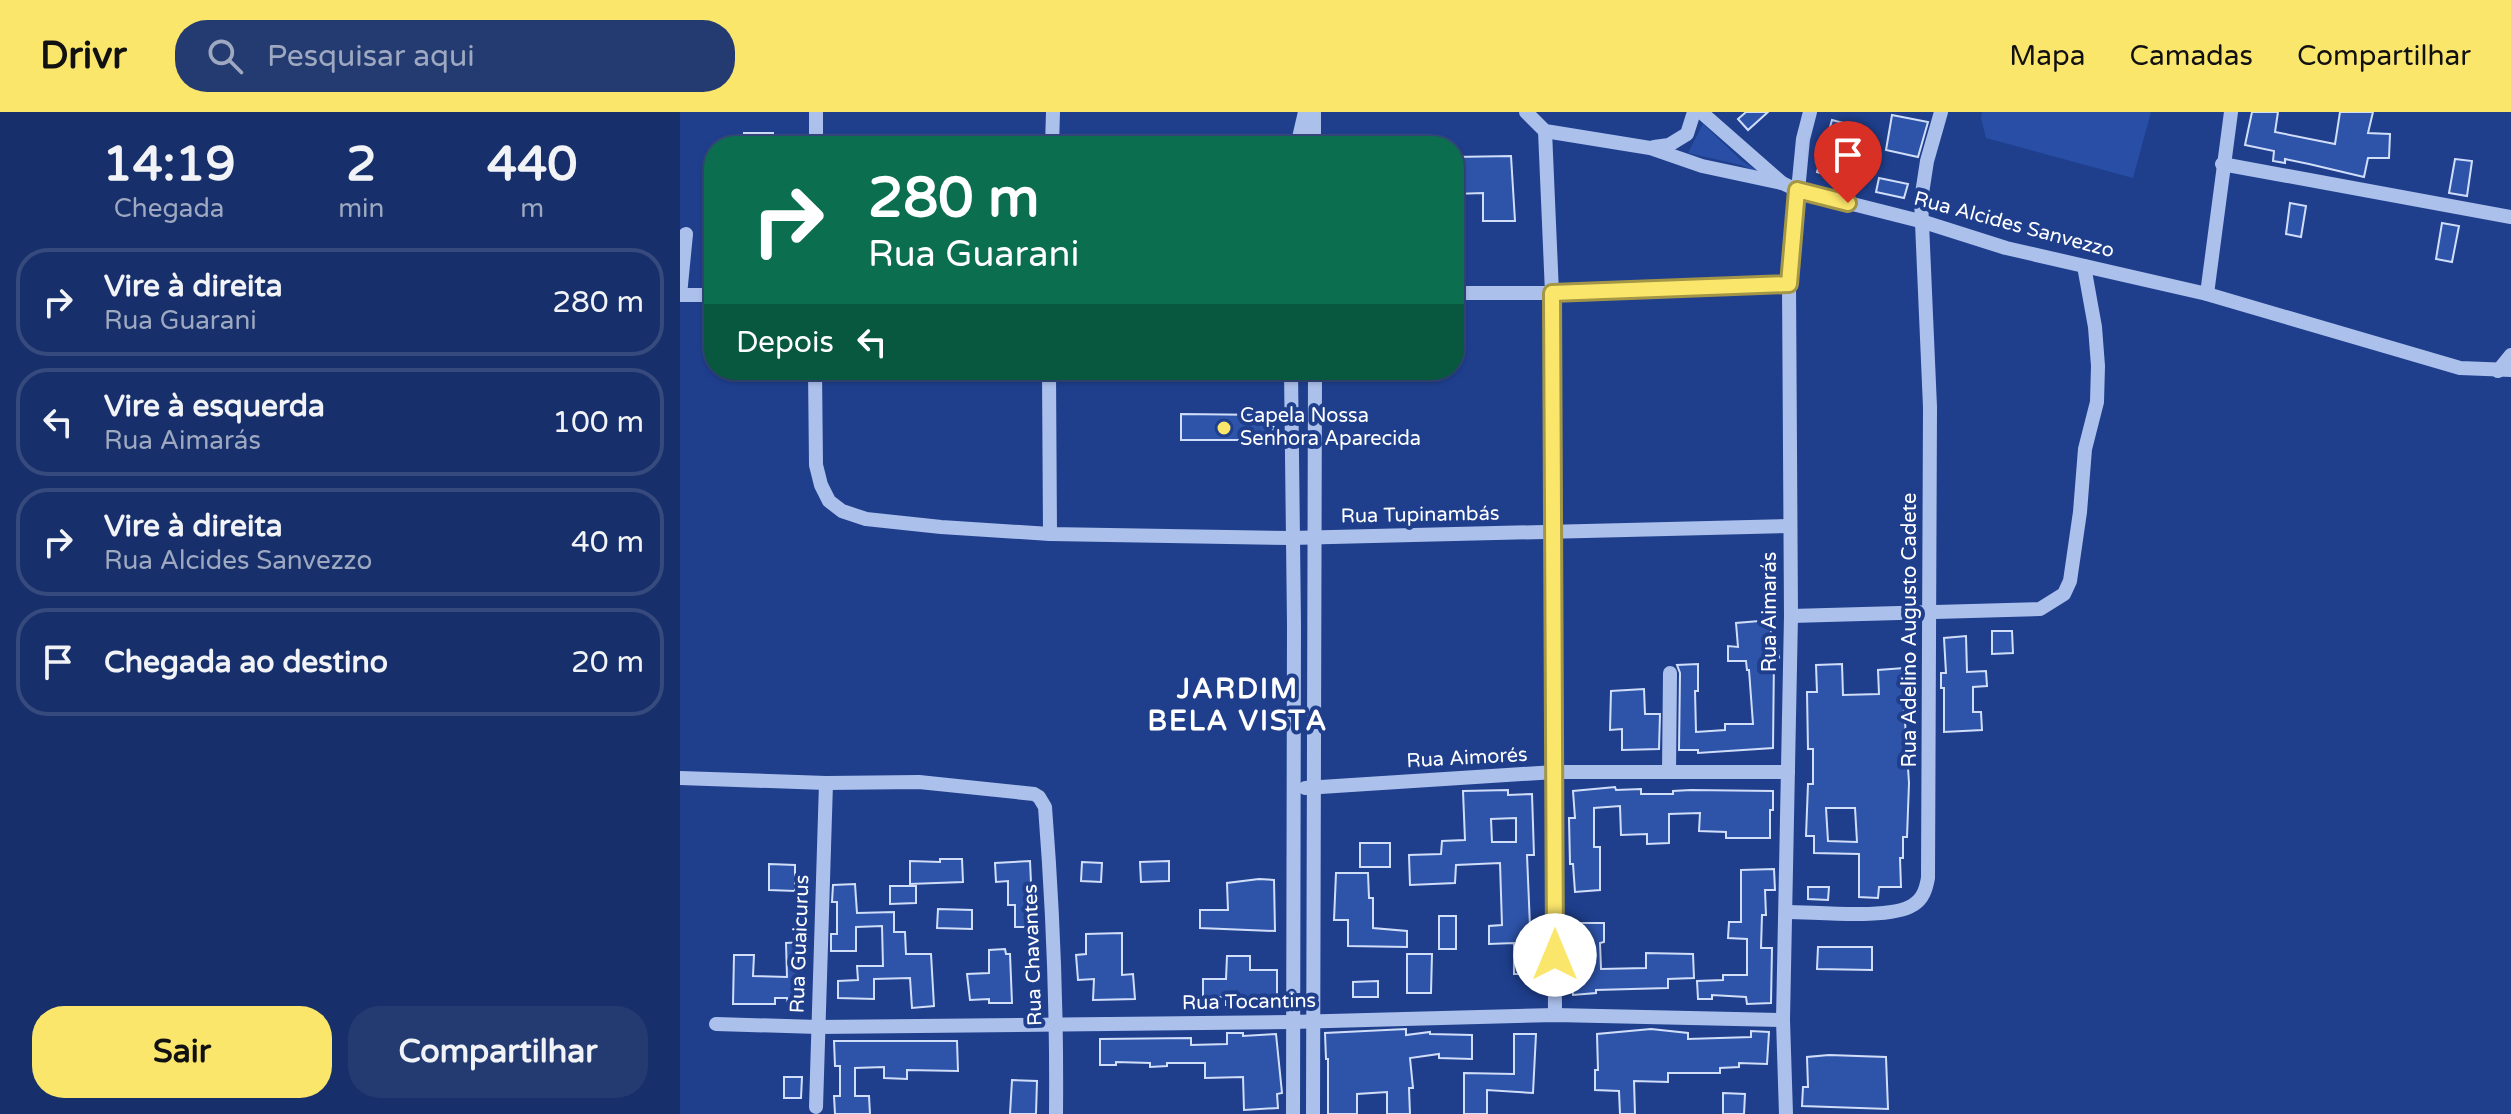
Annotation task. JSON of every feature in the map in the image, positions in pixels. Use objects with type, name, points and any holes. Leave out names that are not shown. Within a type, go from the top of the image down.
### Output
[{"type":"street","points":[[816,112],[816,136]]},
{"type":"street","points":[[1052,136],[1053,112]]},
{"type":"street","points":[[1299,136],[1305,112]]},
{"type":"street","points":[[1314,112],[1314,136]]},
{"type":"street","points":[[1526,112],[1545,131],[1552,293],[1555,1015]]},
{"type":"street","points":[[1650,148],[1669,145],[1687,134],[1694,112]]},
{"type":"street","points":[[1701,112],[1782,183]]},
{"type":"street","name":"Rua Aimarás","points":[[1786,1114],[1783,1020],[1791,616],[1789,284],[1803,139],[1810,112]]},
{"type":"street","name":"Rua Adelino Augusto Cadete","points":[[1787,912],[1902,911],[1916,903],[1925,891],[1928,878],[1930,407],[1923,185],[1941,112]]},
{"type":"street","points":[[2207,294],[2231,112]]},
{"type":"street","name":"Rua Alcides Sanvezzo","points":[[1545,131],[1650,148],[1702,166],[1782,183],[1797,190],[1924,222],[2006,248],[2207,294],[2460,368],[2504,370]]},
{"type":"street","points":[[2222,164],[2511,217]]},
{"type":"street","points":[[686,234],[680,295],[704,295]]},
{"type":"street","points":[[1791,616],[2040,609],[2064,594],[2070,581],[2080,512],[2085,449],[2097,402],[2096,340],[2084,266]]},
{"type":"street","points":[[1464,293],[1552,293],[1789,284]]},
{"type":"street","points":[[2504,370],[2511,355]]},
{"type":"street","name":"Rua Tupinambás","points":[[815,380],[816,465],[829,501],[842,511],[866,519],[1050,534],[1291,538],[1790,526]]},
{"type":"street","points":[[1049,380],[1050,534]]},
{"type":"street","points":[[1291,380],[1293,1114]]},
{"type":"street","points":[[1313,1114],[1315,380]]},
{"type":"street","points":[[1669,772],[1670,673]]},
{"type":"street","name":"Rua Aimorés","points":[[1293,790],[1555,772],[1788,772]]},
{"type":"street","points":[[680,778],[826,783]]},
{"type":"street","name":"Rua Chavantes","points":[[826,783],[919,782],[1039,797],[1045,807],[1057,1024],[1056,1114]]},
{"type":"street","name":"Rua Guaicurus","points":[[816,1107],[826,783]]},
{"type":"street","name":"Rua Tocantins","points":[[716,1024],[818,1027],[1292,1022],[1555,1015],[1783,1020]]},
{"type":"shaded area","points":[[1982,112],[2151,112],[2133,178],[1986,138]]},
{"type":"shaded area","points":[[1703,124],[1743,162],[1763,174],[1741,165],[1688,153]]},
{"type":"building","points":[[1746,112],[1768,112],[1748,130],[1738,119]]},
{"type":"building","points":[[2252,112],[2278,112],[2275,132],[2335,144],[2340,112],[2373,112],[2368,133],[2390,134],[2389,158],[2368,158],[2364,177],[2285,159],[2285,163],[2273,161],[2274,151],[2245,145]]},
{"type":"building","points":[[1892,115],[1928,122],[1918,157],[1886,150]]},
{"type":"building","points":[[1832,120],[1866,129],[1852,182],[1817,172]]},
{"type":"building","points":[[744,133],[773,133],[773,136],[744,136]]},
{"type":"building","points":[[1511,156],[1515,221],[1483,221],[1483,193],[1464,194],[1464,157]]},
{"type":"building","points":[[2455,159],[2472,161],[2467,196],[2449,193]]},
{"type":"building","points":[[1879,178],[1908,184],[1904,198],[1876,192]]},
{"type":"building","points":[[2290,203],[2306,206],[2301,237],[2286,234]]},
{"type":"building","points":[[2442,223],[2459,226],[2452,262],[2436,259]]},
{"type":"building","name":"Capela Nossa Senhora Aparecida","points":[[1181,414],[1268,415],[1268,421],[1275,428],[1268,440],[1181,440]]},
{"type":"building","points":[[1771,620],[1771,645],[1778,645],[1779,658],[1774,658],[1773,748],[1698,753],[1698,750],[1679,750],[1680,673],[1677,665],[1698,664],[1696,732],[1725,730],[1725,724],[1753,724],[1749,670],[1746,661],[1728,661],[1728,646],[1738,647],[1736,623]]},
{"type":"building","points":[[1992,631],[2012,631],[2013,653],[1992,654]]},
{"type":"building","points":[[1966,636],[1967,672],[1986,671],[1987,686],[1973,687],[1973,712],[1981,712],[1982,730],[1944,732],[1941,673],[1946,673],[1944,638]]},
{"type":"building","points":[[1842,664],[1843,695],[1879,694],[1878,670],[1904,668],[1909,783],[1907,837],[1903,837],[1903,858],[1900,858],[1901,887],[1879,887],[1878,898],[1859,897],[1859,854],[1814,853],[1814,836],[1806,836],[1808,784],[1813,784],[1813,749],[1808,749],[1807,692],[1817,692],[1816,665]],"holes":[[[1826,808],[1855,808],[1857,842],[1828,841]]]},
{"type":"building","points":[[1644,689],[1645,714],[1660,714],[1659,749],[1622,750],[1622,729],[1610,730],[1611,691]]},
{"type":"building","points":[[1615,787],[1616,790],[1641,789],[1641,794],[1673,794],[1673,791],[1691,790],[1773,791],[1770,838],[1726,838],[1726,832],[1699,831],[1700,813],[1669,814],[1669,843],[1647,844],[1647,834],[1621,835],[1620,806],[1594,808],[1594,847],[1600,847],[1600,890],[1575,892],[1573,864],[1570,864],[1569,818],[1575,818],[1573,791]]},
{"type":"building","points":[[1508,790],[1508,795],[1532,794],[1534,855],[1527,855],[1532,974],[1514,974],[1514,943],[1489,944],[1489,926],[1502,925],[1500,863],[1456,865],[1455,883],[1410,885],[1409,855],[1441,854],[1442,841],[1465,840],[1463,791]],"holes":[[[1516,818],[1516,842],[1492,842],[1491,819]]]},
{"type":"building","points":[[1360,843],[1390,843],[1390,867],[1360,867]]},
{"type":"building","points":[[940,859],[962,859],[963,882],[910,884],[910,861],[940,862]]},
{"type":"building","points":[[1030,861],[1033,927],[1015,927],[1015,905],[1008,905],[1008,881],[996,882],[995,863]]},
{"type":"building","points":[[1169,861],[1169,881],[1141,882],[1140,862]]},
{"type":"building","points":[[1082,862],[1102,863],[1101,882],[1081,881]]},
{"type":"building","points":[[769,864],[795,865],[795,891],[769,890]]},
{"type":"building","points":[[1774,869],[1775,890],[1765,890],[1766,915],[1762,915],[1761,948],[1772,948],[1771,1003],[1747,1004],[1746,997],[1712,995],[1712,999],[1698,999],[1697,981],[1723,980],[1723,975],[1747,975],[1747,939],[1728,938],[1729,922],[1741,922],[1741,870]]},
{"type":"building","points":[[1336,873],[1368,873],[1369,898],[1373,898],[1373,928],[1407,931],[1407,947],[1348,946],[1348,920],[1334,920]]},
{"type":"building","points":[[1274,880],[1275,931],[1200,928],[1200,910],[1228,910],[1227,883]]},
{"type":"building","points":[[855,884],[857,913],[894,912],[894,932],[905,932],[906,954],[931,954],[934,1006],[912,1008],[910,978],[874,979],[874,999],[838,998],[838,981],[858,980],[857,966],[883,966],[882,926],[856,927],[856,951],[831,951],[831,934],[837,934],[837,902],[832,902],[833,885]]},
{"type":"building","points":[[890,886],[916,886],[916,903],[890,904]]},
{"type":"building","points":[[1808,887],[1829,887],[1828,900],[1808,899]]},
{"type":"building","points":[[938,909],[972,910],[972,929],[937,928]]},
{"type":"building","points":[[1439,916],[1456,916],[1456,949],[1439,949]]},
{"type":"building","points":[[1577,923],[1604,923],[1604,942],[1600,943],[1601,969],[1646,968],[1646,953],[1693,954],[1694,978],[1668,979],[1668,988],[1596,990],[1596,993],[1573,995],[1567,950],[1578,949]]},
{"type":"building","points":[[1122,933],[1122,975],[1133,974],[1135,999],[1093,1000],[1094,979],[1078,980],[1076,955],[1086,954],[1086,934]]},
{"type":"building","points":[[804,942],[805,969],[799,969],[798,1005],[788,1005],[787,998],[775,998],[775,1004],[733,1004],[734,955],[754,955],[753,976],[787,977],[786,943]]},
{"type":"building","points":[[1818,947],[1872,947],[1872,970],[1817,969]]},
{"type":"building","points":[[1005,949],[1006,954],[1010,954],[1012,1003],[970,1000],[967,974],[989,973],[989,950]]},
{"type":"building","points":[[1407,954],[1432,954],[1431,993],[1407,993]]},
{"type":"building","points":[[1227,956],[1250,956],[1250,970],[1277,970],[1277,1004],[1226,1005],[1226,997],[1203,997],[1203,979],[1226,979]]},
{"type":"building","points":[[1378,981],[1378,997],[1353,997],[1353,982]]},
{"type":"building","points":[[1406,1029],[1406,1035],[1430,1032],[1472,1035],[1472,1059],[1439,1058],[1439,1054],[1410,1058],[1413,1088],[1409,1088],[1410,1114],[1387,1114],[1387,1092],[1357,1094],[1357,1114],[1328,1114],[1325,1033]]},
{"type":"building","points":[[1651,1029],[1688,1033],[1688,1039],[1751,1037],[1751,1031],[1769,1032],[1767,1064],[1739,1063],[1739,1067],[1720,1068],[1720,1073],[1668,1073],[1668,1082],[1634,1081],[1635,1114],[1620,1114],[1619,1091],[1595,1090],[1597,1034]]},
{"type":"building","points":[[1227,1033],[1243,1033],[1243,1036],[1276,1034],[1282,1093],[1277,1094],[1278,1108],[1244,1110],[1243,1077],[1205,1078],[1205,1063],[1167,1063],[1167,1066],[1150,1067],[1150,1063],[1100,1065],[1100,1039],[1191,1038],[1191,1045],[1227,1044]]},
{"type":"building","points":[[1514,1034],[1536,1034],[1533,1093],[1487,1090],[1487,1114],[1464,1114],[1464,1073],[1514,1074]]},
{"type":"building","points":[[834,1041],[957,1041],[958,1071],[907,1070],[907,1079],[884,1078],[884,1067],[855,1068],[855,1096],[869,1096],[870,1114],[835,1114],[834,1096],[840,1096],[840,1066],[835,1066]]},
{"type":"building","points":[[1807,1057],[1886,1057],[1888,1109],[1802,1106],[1803,1087],[1808,1087]]},
{"type":"building","points":[[784,1077],[802,1077],[801,1098],[784,1098]]},
{"type":"building","points":[[1012,1080],[1037,1081],[1036,1114],[1010,1114]]},
{"type":"building","points":[[1723,1093],[1745,1094],[1744,1114],[1723,1114]]},
{"type":"place","name":"Capela Nossa Senhora Aparecida","points":[[1224,428]]},
{"type":"district","name":"JARDIM BELA VISTA","points":[[1238,705]]},
{"type":"route","points":[[1555,955],[1552,293],[1789,284],[1797,190],[1848,203]]}]
